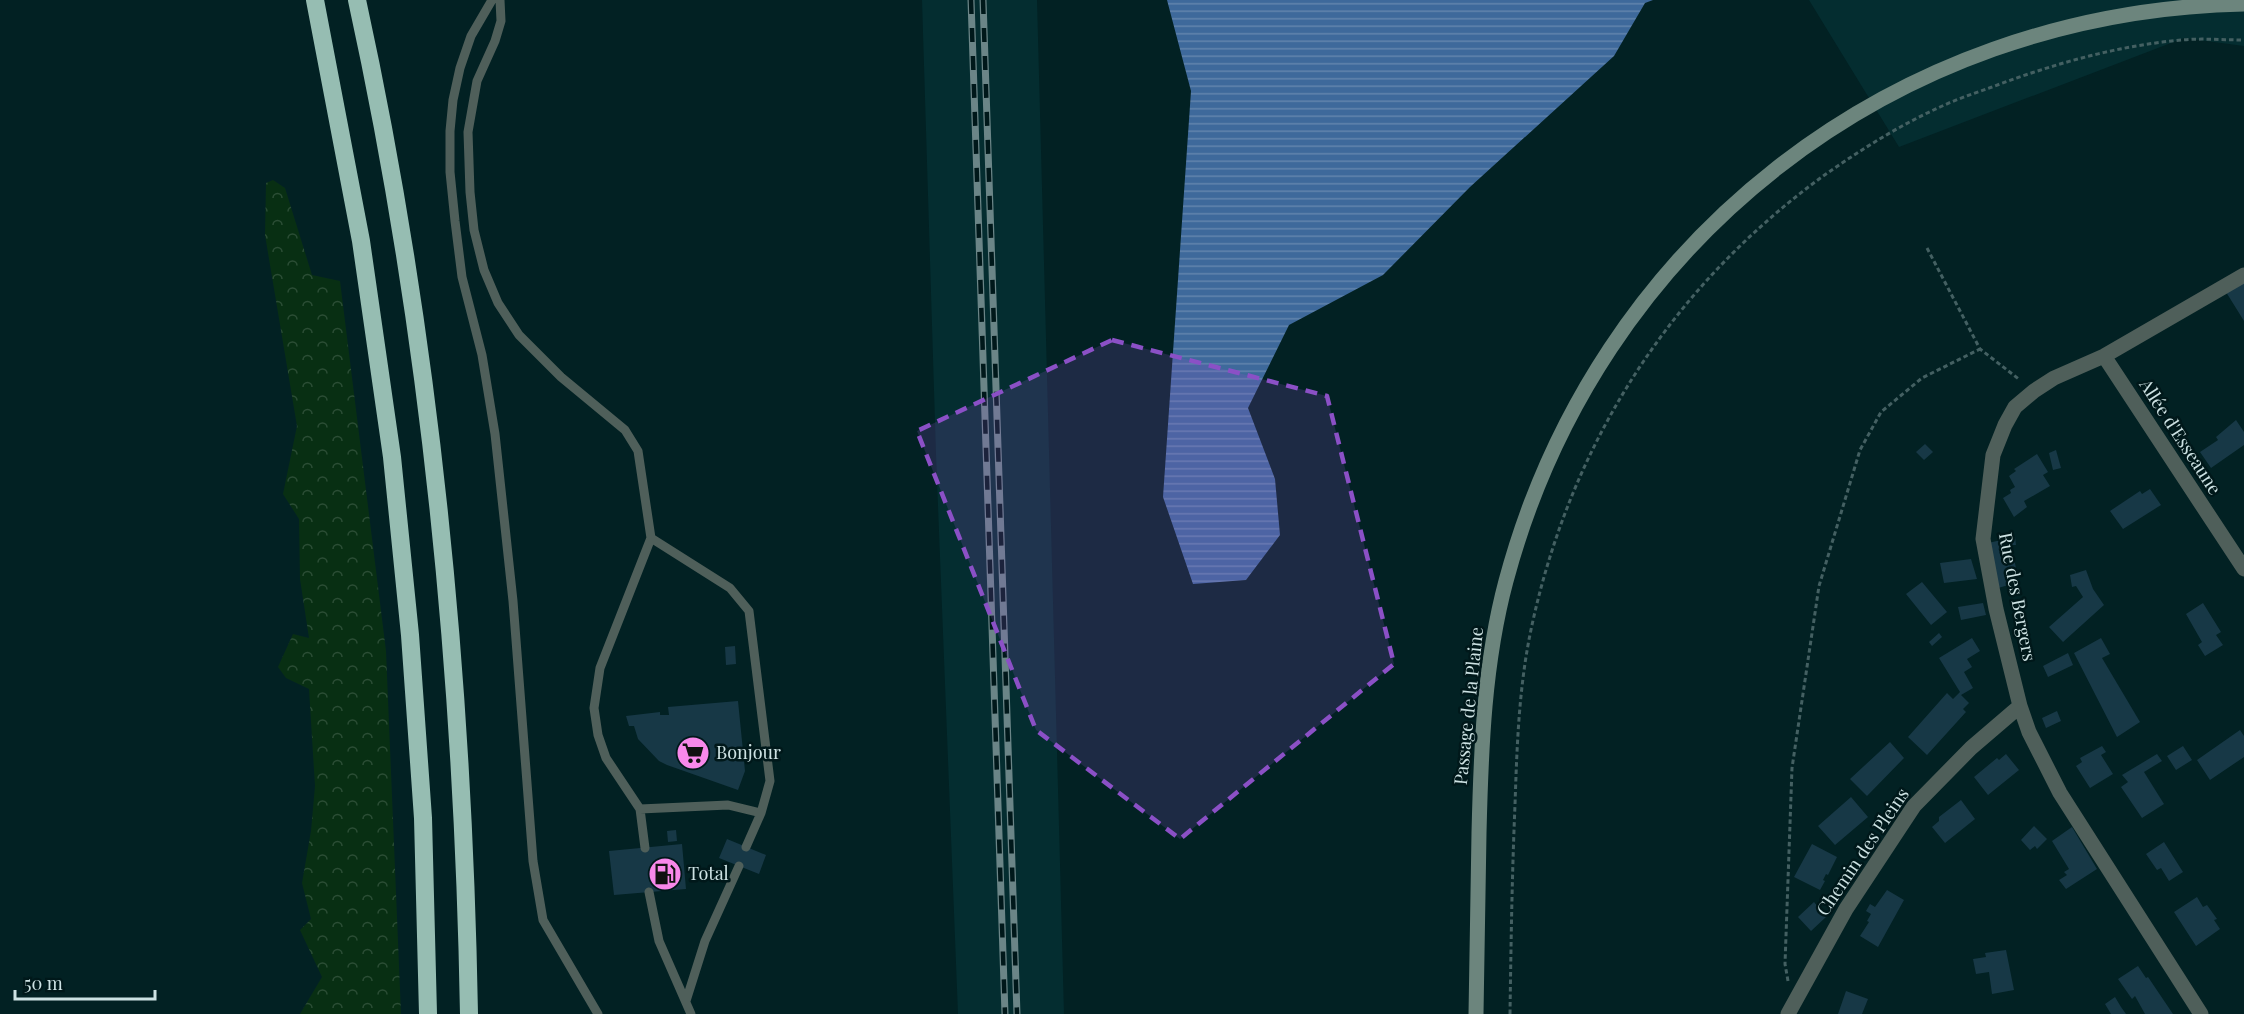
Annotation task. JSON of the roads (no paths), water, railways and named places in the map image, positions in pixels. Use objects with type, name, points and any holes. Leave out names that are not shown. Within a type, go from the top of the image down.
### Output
[{"type":"highway","points":[[315,0],[361,241],[392,457],[410,635],[423,818],[428,1014]]},
{"type":"highway","points":[[357,0],[400,231],[433,460],[451,640],[464,825],[469,1014]]},
{"type":"street","name":"Passage de la Plaine","points":[[1476,1014],[1483,726],[1489,667],[1506,582],[1526,518],[1557,441],[1596,370],[1631,320],[1683,255],[1745,194],[1785,161],[1828,131],[1912,82],[1954,63],[2018,40],[2082,23],[2163,9],[2244,4]]},
{"type":"street","name":"Rue des Bergers","points":[[2201,1014],[2060,793],[2029,732],[2020,706],[1996,609],[1983,539],[1993,455],[2015,407],[2054,378],[2104,356],[2244,275]]},
{"type":"street","name":"Allée d'Esseaune","points":[[2104,356],[2244,569]]},
{"type":"street","name":"Chemin des Pleins","points":[[1790,1010],[1846,909],[1914,806],[1971,748],[2020,706]]},
{"type":"lane","points":[[492,0],[471,36],[460,68],[453,100],[450,172],[455,221],[462,277],[482,355],[495,434],[513,600],[533,861],[543,920],[598,1014]]},
{"type":"lane","points":[[500,0],[501,21],[477,81],[468,132],[473,221],[484,270],[498,303],[519,335],[561,377],[625,430],[638,451],[651,537],[600,668],[594,708],[598,735],[606,758],[640,809],[645,848]]},
{"type":"lane","points":[[651,537],[730,588],[749,611],[770,781],[761,813],[746,847]]},
{"type":"lane","points":[[640,809],[728,805],[761,813]]},
{"type":"lane","points":[[686,1001],[705,941],[739,866]]},
{"type":"lane","points":[[650,892],[659,941],[691,1014]]},
{"type":"water","points":[[1167,0],[1653,0],[1645,3],[1614,56],[1470,187],[1383,275],[1289,325],[1248,408],[1275,479],[1280,535],[1246,580],[1193,584],[1163,497],[1191,91]]},
{"type":"railway","points":[[971,0],[1005,1014]]},
{"type":"railway","points":[[983,0],[1017,1014]]},
{"type":"place","name":"Bonjour","points":[[693,753]]},
{"type":"place","name":"Total","points":[[665,874]]}]
